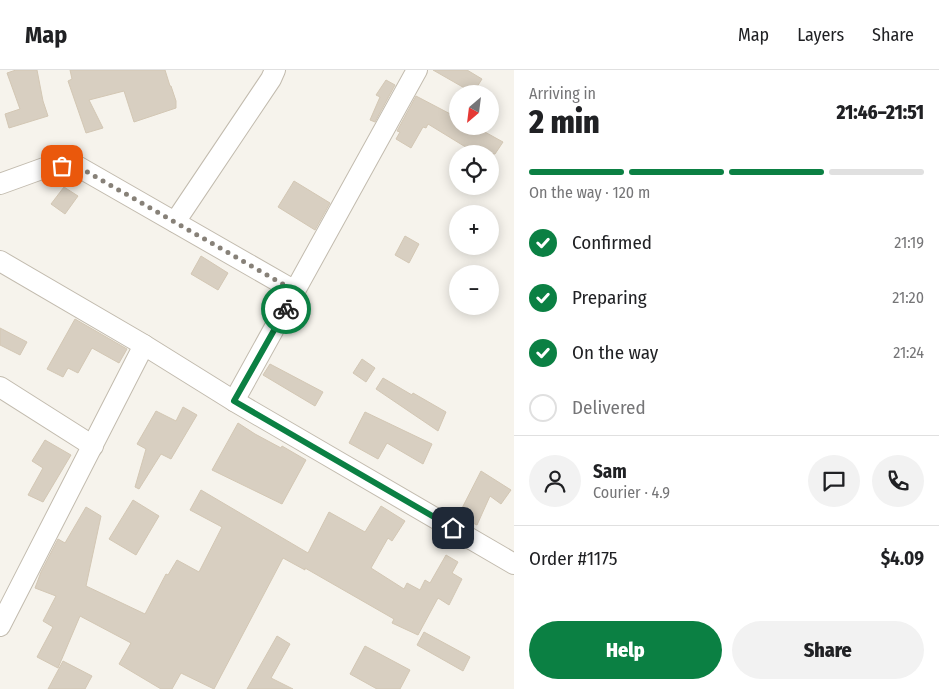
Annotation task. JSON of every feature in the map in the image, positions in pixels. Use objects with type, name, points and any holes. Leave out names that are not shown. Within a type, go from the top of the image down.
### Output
[{"type":"street","points":[[175,222],[276,70]]},
{"type":"street","points":[[234,401],[417,70]]},
{"type":"street","points":[[0,184],[47,167],[77,166],[295,291]]},
{"type":"street","points":[[0,261],[144,345],[234,401],[514,564]]},
{"type":"street","points":[[0,626],[144,345]]},
{"type":"street","points":[[0,387],[93,446]]},
{"type":"building","points":[[16,70],[37,70],[48,116],[9,128],[5,114],[20,109],[7,73]]},
{"type":"building","points":[[70,70],[165,70],[176,101],[176,108],[134,122],[124,91],[89,100],[103,128],[86,133],[68,81],[72,79]]},
{"type":"building","points":[[433,70],[467,70],[482,79],[478,85],[459,85]]},
{"type":"building","points":[[386,80],[395,85],[375,122],[370,120],[380,97],[376,95]]},
{"type":"building","points":[[416,96],[449,113],[449,135],[490,135],[503,142],[499,148],[499,145],[462,145],[428,124],[426,128],[423,127],[411,148],[396,139],[400,132],[397,131]]},
{"type":"building","points":[[294,181],[330,203],[315,230],[278,207]]},
{"type":"building","points":[[64,187],[78,196],[65,214],[51,204]]},
{"type":"building","points":[[405,236],[419,244],[409,263],[395,255]]},
{"type":"building","points":[[201,256],[228,273],[218,290],[191,274]]},
{"type":"building","points":[[75,319],[127,349],[119,363],[92,348],[78,373],[68,368],[63,377],[47,369]]},
{"type":"building","points":[[0,328],[27,342],[20,355],[0,345]]},
{"type":"building","points":[[362,359],[375,368],[366,382],[353,373]]},
{"type":"building","points":[[270,364],[323,392],[315,406],[263,375]]},
{"type":"building","points":[[383,378],[446,412],[438,431],[376,389]]},
{"type":"building","points":[[183,407],[197,415],[171,459],[161,454],[139,489],[135,487],[146,449],[137,444],[156,411],[176,421]]},
{"type":"building","points":[[365,412],[432,444],[423,464],[387,443],[378,459],[349,443]]},
{"type":"building","points":[[238,423],[255,434],[281,448],[282,446],[306,460],[282,504],[212,470]]},
{"type":"building","points":[[45,440],[71,455],[43,502],[28,495],[43,468],[32,461]]},
{"type":"building","points":[[481,471],[511,490],[501,504],[490,496],[477,525],[458,516]]},
{"type":"building","points":[[201,490],[308,553],[329,512],[365,532],[381,506],[405,521],[392,541],[388,538],[371,568],[404,589],[407,583],[420,590],[425,580],[430,583],[446,555],[458,562],[452,573],[462,579],[449,605],[438,598],[418,635],[392,623],[394,619],[305,568],[305,570],[283,558],[214,689],[181,673],[172,689],[161,689],[119,664],[131,643],[80,616],[58,668],[37,657],[53,627],[43,621],[56,596],[35,588],[58,539],[65,543],[86,507],[101,516],[86,586],[145,614],[166,574],[168,575],[177,560],[199,572],[222,527],[190,510]]},
{"type":"building","points":[[133,500],[159,516],[136,555],[109,539]]},
{"type":"building","points":[[424,632],[470,657],[463,671],[417,645]]},
{"type":"building","points":[[277,636],[290,644],[271,678],[293,689],[247,689]]},
{"type":"building","points":[[365,646],[410,670],[400,689],[377,689],[350,674]]},
{"type":"building","points":[[63,661],[92,676],[85,689],[48,689]]},
{"type":"way so far","points":[[62,166],[77,166],[295,291],[286,309]]},
{"type":"route","points":[[286,309],[234,401],[453,528]]}]
